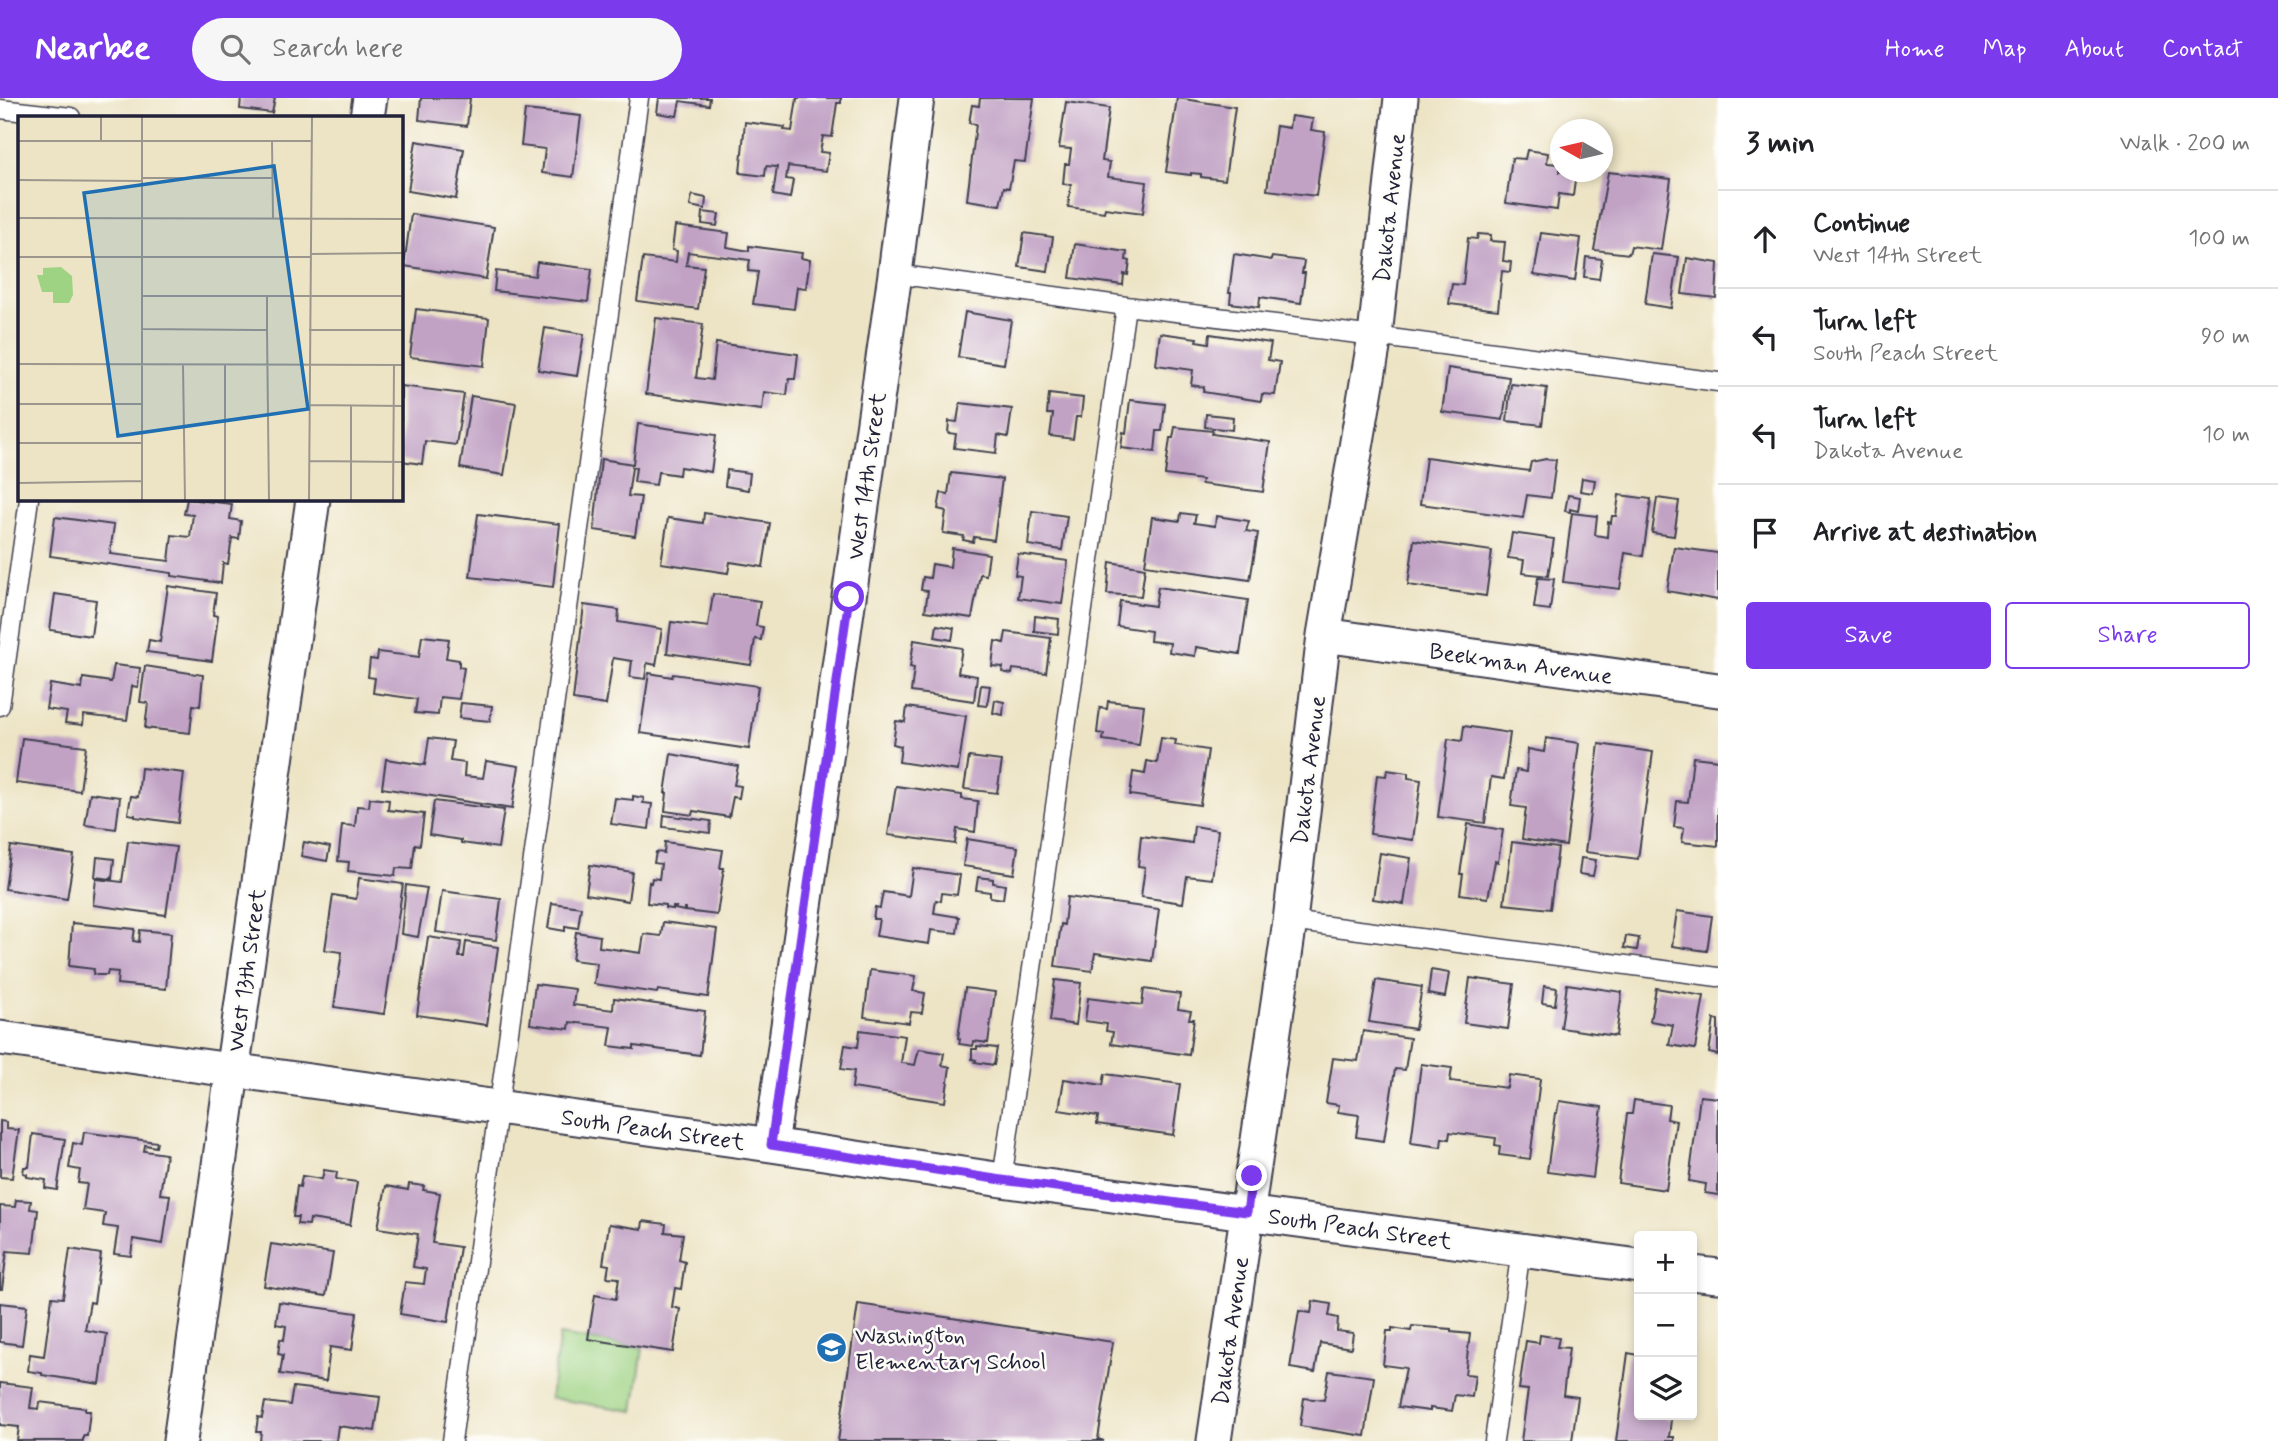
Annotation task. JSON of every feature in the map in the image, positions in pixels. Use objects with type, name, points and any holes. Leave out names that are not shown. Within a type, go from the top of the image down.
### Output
[{"type":"street","points":[[367,116],[370,98]]},
{"type":"street","name":"West 14th Street","points":[[771,1145],[895,274],[917,98]]},
{"type":"street","name":"Dakota Avenue","points":[[1214,1441],[1290,921],[1324,635],[1375,336],[1401,98]]},
{"type":"street","name":"West 13th Street","points":[[180,1441],[313,500]]},
{"type":"street","name":"Beekman Avenue","points":[[1324,635],[1718,690]]},
{"type":"street","name":"South Peach Street","points":[[0,1038],[771,1145],[1002,1180],[1634,1265]]},
{"type":"street","points":[[1697,1274],[1718,1276]]},
{"type":"lane","points":[[452,1441],[639,98]]},
{"type":"lane","points":[[0,108],[63,116]]},
{"type":"lane","points":[[895,274],[1718,382]]},
{"type":"lane","points":[[1002,1180],[1126,306]]},
{"type":"lane","points":[[0,706],[29,500]]},
{"type":"lane","points":[[1290,921],[1718,977]]},
{"type":"lane","points":[[1493,1441],[1521,1250]]},
{"type":"green space","points":[[560,1335],[643,1348],[634,1411],[550,1398]]},
{"type":"building","points":[[241,98],[275,98],[272,113],[240,109]]},
{"type":"building","points":[[421,98],[470,98],[467,126],[419,120]]},
{"type":"building","points":[[659,98],[710,98],[709,105],[680,101],[677,116],[657,113]]},
{"type":"building","points":[[797,98],[841,98],[841,103],[837,103],[832,137],[823,136],[820,152],[829,153],[826,171],[788,166],[786,179],[793,180],[790,198],[773,195],[777,167],[766,166],[765,176],[740,173],[745,122],[785,127],[784,130],[792,131]]},
{"type":"building","points":[[980,98],[1034,98],[1025,162],[1014,161],[1009,188],[1004,187],[1000,205],[967,200],[976,124],[969,123],[972,105],[979,106]]},
{"type":"building","points":[[1177,98],[1235,107],[1225,180],[1201,177],[1201,174],[1166,172]]},
{"type":"building","points":[[1066,102],[1109,108],[1102,161],[1110,162],[1108,177],[1147,182],[1143,213],[1105,208],[1104,212],[1068,207],[1071,185],[1063,184],[1065,164],[1069,164],[1071,149],[1059,148]]},
{"type":"building","points":[[525,110],[581,116],[573,177],[542,173],[545,149],[521,146]]},
{"type":"building","points":[[1291,116],[1313,119],[1311,130],[1325,132],[1316,196],[1267,190],[1276,126],[1289,128]]},
{"type":"building","points":[[416,141],[464,149],[456,199],[408,191]]},
{"type":"building","points":[[1527,150],[1548,153],[1550,182],[1575,182],[1573,196],[1559,194],[1557,210],[1506,203],[1512,158],[1525,159]]},
{"type":"building","points":[[1613,173],[1671,179],[1661,250],[1631,246],[1629,254],[1594,250],[1606,182],[1613,182]]},
{"type":"building","points":[[692,195],[706,198],[705,209],[690,206]]},
{"type":"building","points":[[703,212],[719,214],[717,226],[702,224]]},
{"type":"building","points":[[411,214],[494,227],[486,279],[404,266]]},
{"type":"building","points":[[675,226],[729,233],[727,247],[749,251],[749,246],[802,253],[801,258],[810,260],[806,288],[797,287],[794,309],[753,304],[758,272],[748,271],[750,260],[688,252],[686,265],[704,267],[698,309],[637,301],[643,258],[676,262],[677,251],[672,250]]},
{"type":"building","points":[[1024,233],[1053,237],[1048,271],[1019,267]]},
{"type":"building","points":[[1541,233],[1581,238],[1575,281],[1534,275]]},
{"type":"building","points":[[1478,234],[1491,235],[1490,241],[1505,242],[1503,261],[1511,262],[1510,272],[1502,271],[1498,310],[1449,304],[1452,284],[1463,285],[1468,238],[1477,239]]},
{"type":"building","points":[[1075,244],[1127,252],[1126,260],[1130,261],[1128,275],[1124,274],[1123,285],[1070,278]]},
{"type":"building","points":[[1234,254],[1271,260],[1272,257],[1304,261],[1301,303],[1260,297],[1259,307],[1230,303]]},
{"type":"building","points":[[1652,254],[1679,257],[1671,308],[1645,304]]},
{"type":"building","points":[[1586,257],[1602,259],[1599,279],[1584,277]]},
{"type":"building","points":[[1687,258],[1718,263],[1716,298],[1682,294]]},
{"type":"building","points":[[537,262],[592,269],[588,302],[494,291],[496,271],[535,276]]},
{"type":"building","points":[[416,309],[489,318],[484,366],[410,357]]},
{"type":"building","points":[[965,312],[1011,320],[1004,364],[958,357]]},
{"type":"building","points":[[656,318],[703,324],[696,378],[712,380],[716,343],[798,354],[795,379],[789,379],[787,395],[764,392],[762,410],[646,394]]},
{"type":"building","points":[[545,328],[584,334],[577,376],[538,370]]},
{"type":"building","points":[[1160,333],[1197,338],[1196,341],[1209,343],[1210,334],[1271,343],[1268,360],[1280,362],[1275,395],[1262,394],[1261,401],[1203,392],[1204,387],[1191,385],[1193,370],[1156,365]]},
{"type":"building","points":[[1448,368],[1509,377],[1503,420],[1442,412]]},
{"type":"building","points":[[1511,384],[1547,388],[1542,425],[1507,421]]},
{"type":"building","points":[[402,386],[464,394],[456,445],[425,441],[422,464],[402,461]]},
{"type":"building","points":[[1049,394],[1083,398],[1081,417],[1076,417],[1073,439],[1050,436],[1053,414],[1047,414]]},
{"type":"building","points":[[471,396],[516,403],[504,475],[460,468]]},
{"type":"building","points":[[1130,400],[1165,404],[1162,431],[1157,431],[1155,452],[1121,448],[1123,432],[1126,433]]},
{"type":"building","points":[[960,403],[1012,409],[1008,437],[998,435],[996,453],[954,448],[956,434],[948,433],[949,421],[957,422]]},
{"type":"building","points":[[1206,414],[1233,417],[1232,430],[1205,427]]},
{"type":"building","points":[[638,424],[716,435],[711,472],[680,467],[679,475],[658,472],[656,485],[634,482],[636,468],[632,467],[628,496],[641,497],[635,536],[594,530],[601,459],[633,464]]},
{"type":"building","points":[[1175,427],[1270,442],[1263,492],[1201,484],[1202,480],[1165,475],[1170,438],[1173,438]]},
{"type":"building","points":[[1426,457],[1529,471],[1531,462],[1556,460],[1551,498],[1527,495],[1523,518],[1420,504]]},
{"type":"building","points":[[727,470],[750,473],[748,490],[725,486]]},
{"type":"building","points":[[951,473],[1002,479],[994,540],[974,537],[973,542],[963,540],[964,536],[943,533],[946,511],[938,509],[941,493],[948,494]]},
{"type":"building","points":[[1582,478],[1595,480],[1593,493],[1580,491]]},
{"type":"building","points":[[1568,495],[1580,497],[1578,511],[1565,511]]},
{"type":"building","points":[[1619,495],[1651,499],[1643,556],[1625,553],[1620,589],[1563,582],[1572,513],[1597,516],[1595,535],[1607,537],[1608,522],[1611,523],[1612,516],[1616,516]]},
{"type":"building","points":[[1657,498],[1679,501],[1674,536],[1652,533]]},
{"type":"building","points":[[187,500],[232,504],[230,519],[241,521],[239,539],[232,538],[228,564],[223,563],[221,583],[172,576],[172,573],[50,556],[55,517],[114,525],[110,554],[169,561],[172,535],[190,537],[193,515],[184,514]]},
{"type":"building","points":[[1032,511],[1067,516],[1062,550],[1028,545]]},
{"type":"building","points":[[704,513],[770,523],[763,567],[730,562],[728,573],[661,563],[668,518],[703,523]]},
{"type":"building","points":[[1181,513],[1196,515],[1194,523],[1215,526],[1216,516],[1249,521],[1246,531],[1258,533],[1250,580],[1145,565],[1152,517],[1180,521]]},
{"type":"building","points":[[478,514],[560,524],[553,587],[470,577]]},
{"type":"building","points":[[1512,533],[1554,539],[1548,576],[1522,573],[1524,560],[1508,558]]},
{"type":"building","points":[[1414,540],[1492,551],[1486,596],[1408,585]]},
{"type":"building","points":[[1674,547],[1718,553],[1718,600],[1667,591]]},
{"type":"building","points":[[952,548],[989,554],[986,575],[980,574],[972,618],[925,611],[928,591],[921,590],[923,577],[930,578],[932,564],[950,567]]},
{"type":"building","points":[[1018,554],[1068,561],[1062,604],[1018,598],[1021,576],[1015,575]]},
{"type":"building","points":[[1110,562],[1145,568],[1141,596],[1107,594]]},
{"type":"building","points":[[1538,578],[1554,579],[1550,610],[1534,608]]},
{"type":"building","points":[[168,586],[216,593],[213,615],[218,616],[212,661],[147,652],[149,640],[160,642]]},
{"type":"building","points":[[1158,587],[1248,600],[1240,654],[1196,647],[1195,656],[1169,652],[1170,643],[1150,641],[1151,631],[1117,626],[1120,601],[1155,606]]},
{"type":"building","points":[[55,594],[96,600],[91,636],[50,630]]},
{"type":"building","points":[[713,594],[760,601],[756,626],[763,627],[761,640],[755,639],[751,665],[667,653],[671,622],[708,627]]},
{"type":"building","points":[[584,605],[619,610],[618,622],[662,629],[656,665],[647,663],[645,679],[630,677],[632,661],[613,658],[606,705],[573,700]]},
{"type":"building","points":[[1035,616],[1059,619],[1058,634],[1034,631]]},
{"type":"building","points":[[937,625],[954,628],[952,640],[935,637]]},
{"type":"building","points":[[1006,632],[1051,638],[1046,673],[1013,669],[1012,674],[1002,672],[1003,667],[992,666],[995,641],[1004,643]]},
{"type":"building","points":[[422,636],[449,639],[446,658],[459,660],[459,667],[464,668],[459,699],[440,697],[438,715],[415,713],[417,699],[373,693],[375,678],[368,677],[370,659],[377,660],[378,652],[419,657]]},
{"type":"building","points":[[914,640],[962,648],[958,673],[977,676],[974,701],[911,692],[914,668],[910,667]]},
{"type":"building","points":[[114,665],[140,668],[138,687],[132,686],[127,720],[84,715],[83,725],[65,723],[67,712],[46,709],[50,684],[82,689],[83,678],[111,682]]},
{"type":"building","points":[[145,666],[203,675],[200,706],[193,705],[190,733],[145,728],[148,703],[140,702]]},
{"type":"building","points":[[649,673],[758,686],[749,749],[640,733]]},
{"type":"building","points":[[981,685],[990,686],[987,706],[978,705]]},
{"type":"building","points":[[995,700],[1004,702],[1003,715],[993,713]]},
{"type":"building","points":[[1108,701],[1144,705],[1139,745],[1103,740],[1104,734],[1097,733],[1100,708],[1107,709]]},
{"type":"building","points":[[461,703],[492,706],[490,721],[459,718]]},
{"type":"building","points":[[907,707],[966,716],[958,771],[899,762],[901,746],[893,744],[896,721],[905,722]]},
{"type":"building","points":[[1464,726],[1510,733],[1504,779],[1491,777],[1485,823],[1438,817],[1448,739],[1462,741]]},
{"type":"building","points":[[22,738],[86,746],[80,791],[16,783]]},
{"type":"building","points":[[429,738],[453,741],[450,761],[465,763],[464,776],[483,778],[486,761],[519,766],[512,809],[382,788],[386,759],[425,765]]},
{"type":"building","points":[[1161,738],[1176,740],[1175,745],[1208,750],[1200,805],[1130,795],[1133,772],[1145,774],[1147,761],[1157,763]]},
{"type":"building","points":[[1546,738],[1579,743],[1566,846],[1522,839],[1526,808],[1511,806],[1516,770],[1526,772],[1528,749],[1544,752]]},
{"type":"building","points":[[1599,744],[1653,752],[1638,859],[1585,852]]},
{"type":"building","points":[[671,754],[738,766],[734,785],[741,786],[739,798],[733,797],[729,817],[693,811],[692,815],[665,811]]},
{"type":"building","points":[[969,757],[1002,761],[997,793],[964,789]]},
{"type":"building","points":[[1693,757],[1718,760],[1718,846],[1682,842],[1684,828],[1674,827],[1677,801],[1688,802]]},
{"type":"building","points":[[141,768],[184,773],[178,823],[128,814],[131,796],[138,797]]},
{"type":"building","points":[[1387,770],[1408,773],[1408,778],[1421,780],[1413,840],[1370,834],[1377,775],[1386,776]]},
{"type":"building","points":[[896,786],[962,795],[962,799],[978,801],[975,832],[957,829],[955,844],[888,835]]},
{"type":"building","points":[[90,793],[120,797],[116,829],[85,825]]},
{"type":"building","points":[[633,796],[644,798],[643,803],[652,804],[649,829],[611,824],[615,798],[633,800]]},
{"type":"building","points":[[370,798],[389,800],[388,810],[424,814],[420,845],[415,844],[412,869],[396,868],[395,876],[348,871],[349,862],[338,861],[342,825],[355,826],[357,806],[369,807]]},
{"type":"building","points":[[434,801],[504,810],[498,848],[429,835]]},
{"type":"building","points":[[664,815],[711,821],[710,833],[663,827]]},
{"type":"building","points":[[1468,824],[1503,830],[1488,898],[1460,894],[1463,874],[1460,874]]},
{"type":"building","points":[[1194,826],[1218,830],[1212,879],[1187,876],[1183,903],[1141,897],[1145,867],[1138,866],[1141,836],[1192,843]]},
{"type":"building","points":[[967,839],[1018,847],[1014,874],[963,866]]},
{"type":"building","points":[[128,841],[176,847],[166,915],[93,905],[96,879],[122,882]]},
{"type":"building","points":[[304,842],[330,847],[327,861],[301,856]]},
{"type":"building","points":[[665,842],[723,850],[720,868],[724,868],[717,915],[647,903],[649,882],[651,883],[652,878],[659,879],[661,864],[654,863],[656,852],[664,853]]},
{"type":"building","points":[[1512,842],[1558,848],[1550,909],[1504,904]]},
{"type":"building","points":[[11,846],[74,855],[67,899],[5,889]]},
{"type":"building","points":[[1380,853],[1411,858],[1404,904],[1373,899]]},
{"type":"building","points":[[97,857],[114,859],[112,879],[95,877]]},
{"type":"building","points":[[1581,858],[1596,860],[1593,876],[1579,874]]},
{"type":"building","points":[[590,865],[632,872],[628,901],[586,894]]},
{"type":"building","points":[[913,868],[960,875],[957,895],[942,893],[941,901],[936,900],[934,913],[959,917],[957,933],[931,930],[929,944],[876,936],[879,919],[873,919],[875,907],[880,908],[883,892],[909,896]]},
{"type":"building","points":[[978,877],[993,879],[993,883],[1005,885],[1003,899],[990,897],[990,892],[976,890]]},
{"type":"building","points":[[359,878],[403,884],[384,1014],[334,1007],[342,952],[325,950],[333,895],[356,899]]},
{"type":"building","points":[[406,885],[427,888],[418,937],[401,934]]},
{"type":"building","points":[[442,891],[501,899],[496,940],[436,932]]},
{"type":"building","points":[[1067,897],[1159,909],[1152,961],[1095,953],[1092,971],[1055,966]]},
{"type":"building","points":[[552,903],[581,907],[578,928],[565,926],[565,931],[548,928]]},
{"type":"building","points":[[1677,911],[1712,916],[1707,951],[1672,946]]},
{"type":"building","points":[[663,922],[717,929],[708,997],[594,984],[597,963],[572,960],[576,932],[600,936],[599,947],[641,953],[644,934],[661,936]]},
{"type":"building","points":[[72,923],[135,929],[133,941],[139,942],[140,930],[171,933],[166,989],[117,984],[118,972],[108,971],[107,975],[97,975],[93,974],[94,969],[69,966]]},
{"type":"building","points":[[1626,936],[1639,938],[1637,950],[1624,948]]},
{"type":"building","points":[[428,937],[461,942],[459,957],[464,957],[466,942],[498,947],[487,1025],[417,1015]]},
{"type":"building","points":[[870,970],[916,976],[913,991],[925,993],[922,1013],[911,1012],[909,1023],[864,1017]]},
{"type":"building","points":[[1431,970],[1449,973],[1445,997],[1428,994]]},
{"type":"building","points":[[1470,978],[1514,984],[1508,1029],[1464,1023]]},
{"type":"building","points":[[1055,980],[1081,983],[1076,1025],[1050,1021]]},
{"type":"building","points":[[1376,980],[1422,987],[1415,1029],[1369,1022]]},
{"type":"building","points":[[535,984],[575,989],[573,1005],[613,1010],[614,998],[705,1011],[700,1055],[634,1046],[634,1049],[609,1046],[612,1027],[570,1022],[569,1029],[530,1024]]},
{"type":"building","points":[[1567,984],[1622,992],[1616,1036],[1561,1028]]},
{"type":"building","points":[[1544,986],[1557,988],[1555,1005],[1542,1003]]},
{"type":"building","points":[[965,988],[995,992],[988,1043],[974,1041],[973,1046],[959,1044]]},
{"type":"building","points":[[1656,988],[1704,996],[1695,1049],[1669,1045],[1673,1025],[1650,1021]]},
{"type":"building","points":[[1144,989],[1180,994],[1178,1009],[1191,1011],[1189,1019],[1194,1019],[1189,1055],[1111,1044],[1113,1032],[1106,1031],[1107,1024],[1085,1021],[1088,998],[1142,1005]]},
{"type":"building","points":[[1714,1019],[1718,1020],[1718,1055],[1709,1053]]},
{"type":"building","points":[[860,1030],[905,1036],[901,1063],[915,1065],[919,1049],[944,1053],[942,1065],[950,1067],[945,1102],[852,1088],[854,1071],[841,1069],[845,1045],[858,1047]]},
{"type":"building","points":[[1363,1031],[1410,1038],[1405,1070],[1395,1069],[1384,1141],[1356,1137],[1359,1115],[1338,1112],[1339,1105],[1326,1103],[1333,1058],[1358,1061]]},
{"type":"building","points":[[977,1046],[997,1048],[994,1065],[975,1062],[976,1060],[972,1059],[972,1049],[977,1049]]},
{"type":"building","points":[[1421,1064],[1452,1068],[1450,1081],[1507,1088],[1509,1075],[1540,1079],[1530,1159],[1499,1155],[1500,1146],[1495,1145],[1496,1138],[1450,1132],[1449,1139],[1442,1138],[1441,1147],[1411,1143]]},
{"type":"building","points":[[1105,1074],[1180,1084],[1173,1135],[1097,1124],[1098,1116],[1059,1110],[1064,1079],[1103,1085]]},
{"type":"building","points":[[1700,1096],[1718,1098],[1718,1195],[1705,1193],[1706,1184],[1689,1181]]},
{"type":"building","points":[[1634,1100],[1669,1105],[1667,1119],[1676,1121],[1666,1190],[1618,1183],[1627,1114],[1632,1114]]},
{"type":"building","points":[[1559,1101],[1602,1107],[1593,1178],[1547,1172]]},
{"type":"building","points":[[0,1121],[6,1122],[6,1129],[19,1130],[12,1178],[0,1177]]},
{"type":"building","points":[[84,1132],[157,1142],[156,1147],[145,1145],[144,1151],[166,1154],[160,1194],[170,1195],[163,1244],[133,1239],[131,1256],[114,1254],[118,1228],[103,1226],[105,1213],[83,1210],[87,1184],[78,1183],[80,1170],[69,1168],[73,1143],[82,1145]]},
{"type":"building","points":[[33,1134],[65,1139],[57,1190],[45,1188],[46,1180],[27,1177],[27,1174],[23,1173],[24,1167],[29,1167]]},
{"type":"building","points":[[324,1170],[337,1172],[336,1179],[357,1182],[350,1225],[310,1219],[309,1225],[297,1224],[298,1217],[293,1217],[297,1186],[300,1187],[302,1176],[322,1179]]},
{"type":"building","points":[[409,1184],[424,1186],[423,1190],[440,1193],[432,1243],[460,1247],[448,1322],[400,1314],[405,1282],[424,1284],[426,1269],[413,1267],[418,1234],[378,1228],[386,1186],[408,1190]]},
{"type":"building","points":[[16,1200],[31,1201],[30,1209],[38,1210],[33,1253],[7,1251],[0,1289],[0,1206],[15,1207]]},
{"type":"building","points":[[643,1221],[666,1224],[665,1232],[683,1234],[679,1260],[685,1262],[681,1289],[675,1288],[672,1307],[680,1309],[673,1352],[588,1339],[595,1295],[616,1299],[619,1278],[607,1277],[609,1265],[603,1264],[609,1224],[642,1229]]},
{"type":"building","points":[[271,1244],[333,1253],[326,1296],[264,1286]]},
{"type":"building","points":[[70,1249],[101,1254],[94,1303],[90,1302],[85,1330],[107,1334],[100,1384],[28,1371],[30,1354],[44,1356],[52,1297],[63,1298]]},
{"type":"building","points":[[1313,1301],[1331,1304],[1329,1316],[1338,1318],[1337,1331],[1353,1333],[1351,1348],[1320,1343],[1315,1372],[1290,1368],[1299,1311],[1311,1313]]},
{"type":"building","points":[[279,1302],[357,1313],[352,1350],[330,1347],[326,1381],[280,1374],[283,1355],[278,1354],[280,1339],[284,1340],[286,1326],[276,1324]]},
{"type":"building","points":[[0,1303],[27,1306],[22,1345],[0,1342]]},
{"type":"building","name":"Washington Elementary School","points":[[858,1304],[1113,1342],[1098,1439],[1104,1441],[838,1441]]},
{"type":"building","points":[[1412,1326],[1451,1329],[1451,1332],[1470,1334],[1465,1374],[1475,1375],[1472,1397],[1455,1395],[1452,1411],[1398,1407],[1406,1368],[1383,1365],[1387,1331],[1392,1331],[1392,1328],[1411,1331]]},
{"type":"building","points":[[1540,1335],[1559,1338],[1557,1347],[1569,1348],[1563,1395],[1578,1397],[1572,1441],[1521,1441],[1528,1390],[1519,1389],[1526,1341],[1539,1343]]},
{"type":"building","points":[[1628,1353],[1634,1354],[1634,1420],[1671,1420],[1669,1437],[1674,1437],[1674,1441],[1616,1441]]},
{"type":"building","points":[[1329,1371],[1374,1377],[1365,1436],[1300,1426],[1304,1398],[1324,1400]]},
{"type":"building","points":[[0,1383],[33,1387],[30,1408],[39,1409],[40,1402],[90,1411],[87,1436],[83,1436],[83,1441],[17,1441],[19,1427],[0,1425]]},
{"type":"building","points":[[293,1387],[380,1397],[375,1431],[338,1426],[336,1441],[260,1441],[261,1432],[256,1432],[258,1417],[262,1418],[265,1402],[290,1405]]},
{"type":"place","name":"Washington Elementary School","points":[[832,1348]]},
{"type":"route","points":[[849,597],[771,1145],[1002,1180],[1247,1212],[1252,1176]]}]
